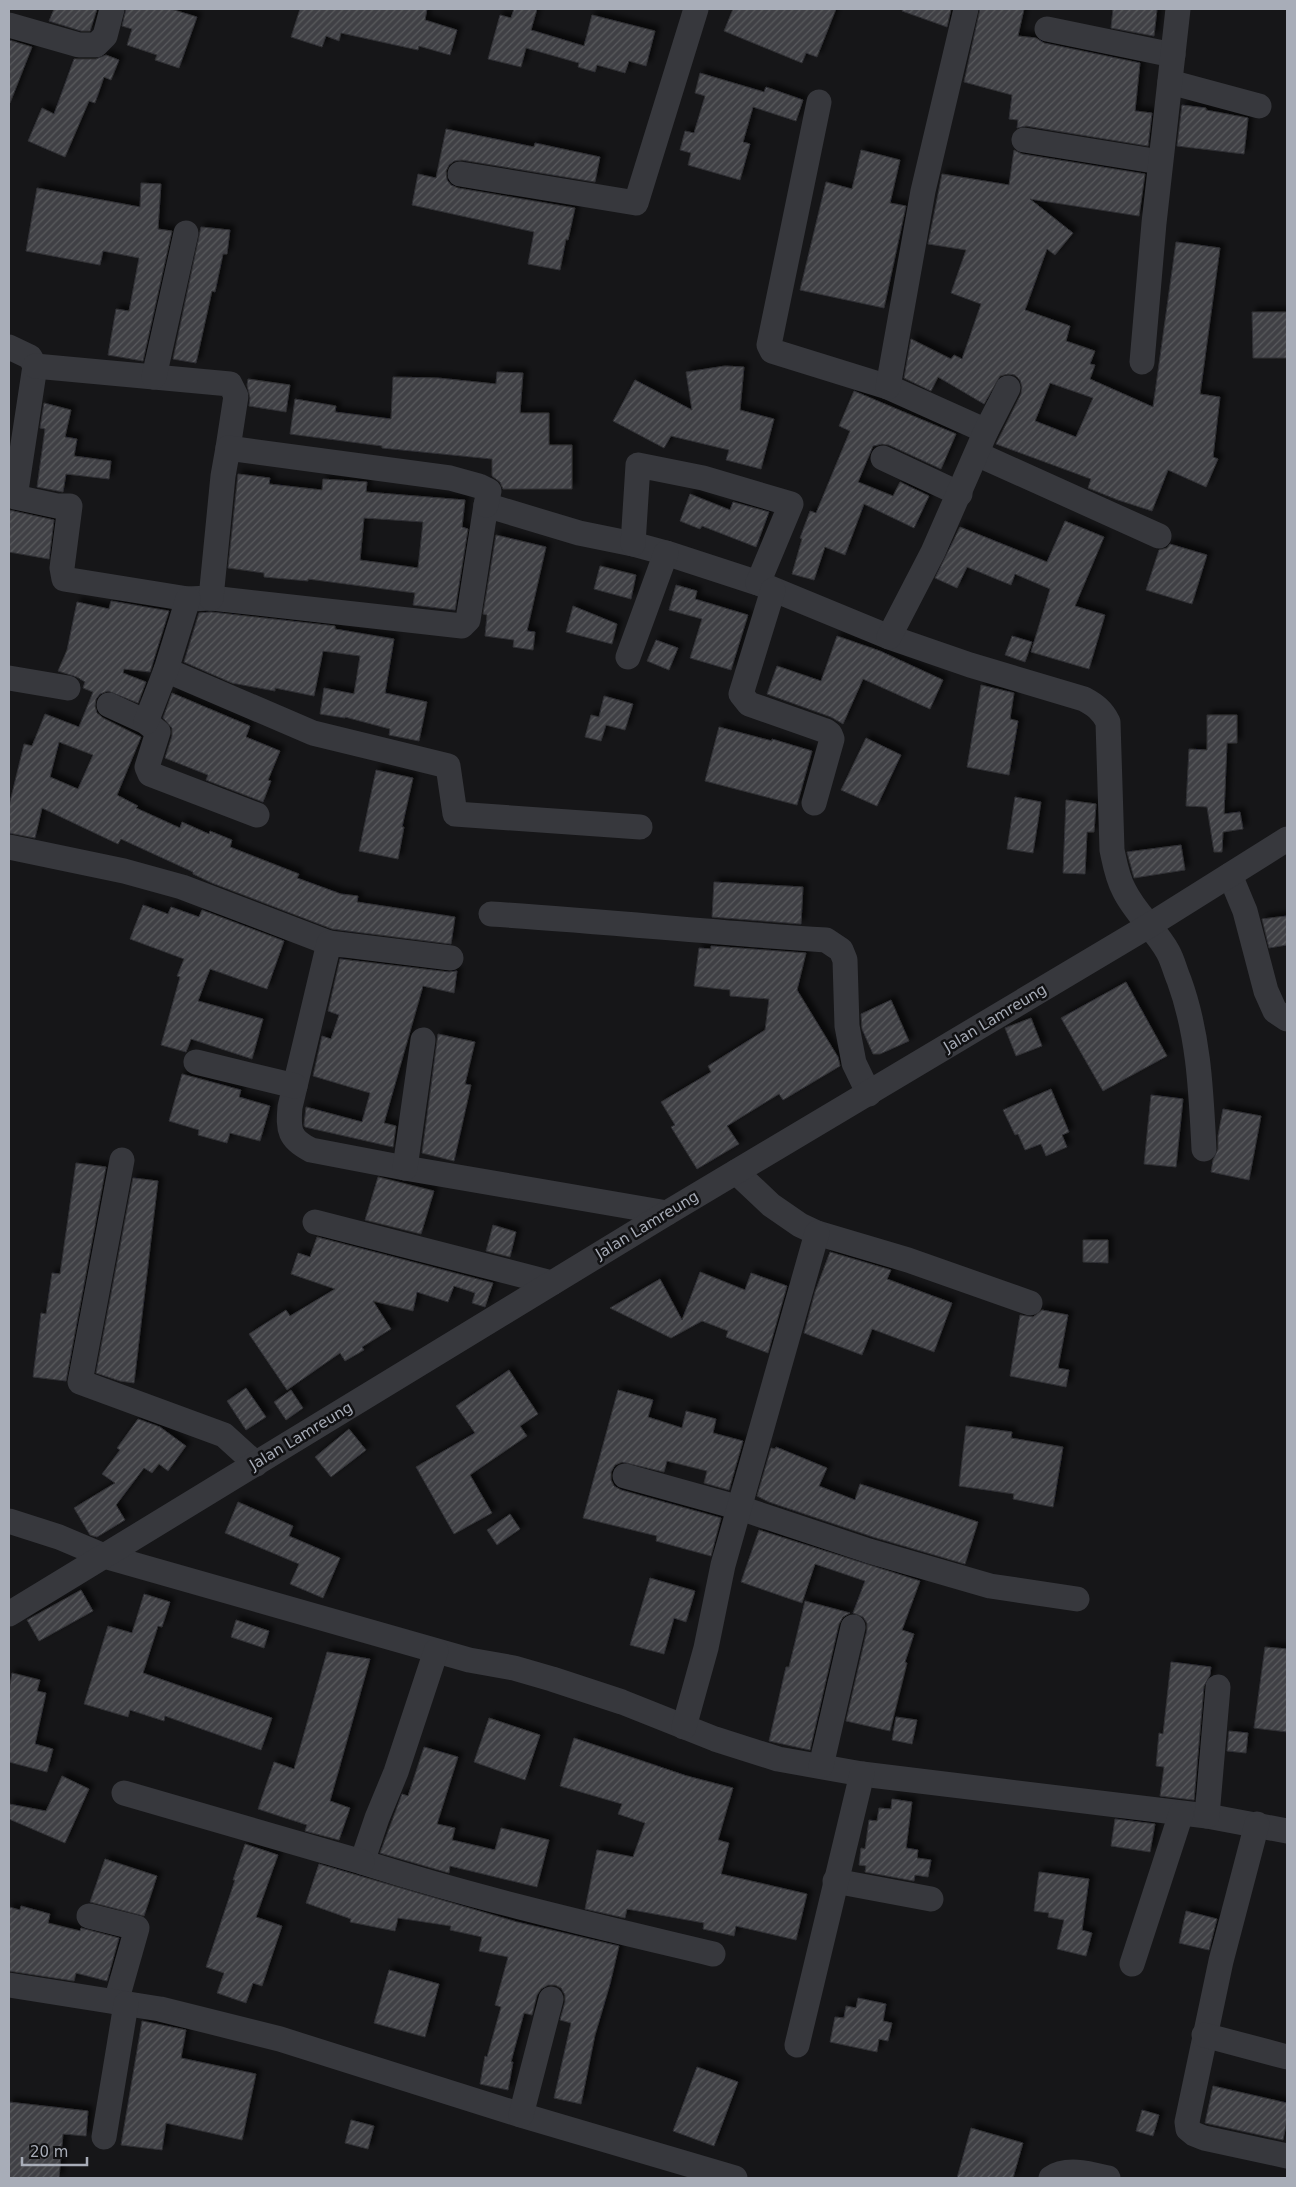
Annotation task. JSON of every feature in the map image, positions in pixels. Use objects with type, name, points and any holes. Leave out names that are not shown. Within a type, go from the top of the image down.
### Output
[{"type":"street","points":[[9,25],[79,45],[96,45],[105,36],[112,9]]},
{"type":"street","points":[[460,174],[636,203],[696,9]]},
{"type":"street","points":[[888,387],[923,191],[966,9]]},
{"type":"street","points":[[1142,362],[1160,162],[1178,9]]},
{"type":"street","points":[[1047,29],[1173,55]]},
{"type":"street","points":[[1170,82],[1259,106]]},
{"type":"street","points":[[819,102],[769,345],[772,351],[888,387],[986,431]]},
{"type":"street","points":[[1024,140],[1160,162]]},
{"type":"street","points":[[154,378],[186,233]]},
{"type":"street","points":[[9,347],[30,357],[35,366],[15,497],[57,506],[70,506],[62,568],[64,579],[199,599],[462,626],[468,620],[489,491],[479,486],[450,478],[228,448]]},
{"type":"street","points":[[35,366],[230,384],[236,396],[223,476],[199,599],[166,670],[146,722]]},
{"type":"street","points":[[888,637],[933,552],[986,431],[1008,388]]},
{"type":"street","points":[[977,454],[1159,536]]},
{"type":"street","points":[[883,458],[960,494]]},
{"type":"street","points":[[633,544],[638,465],[703,478],[791,504],[765,587],[741,694],[750,704],[826,730],[830,734],[832,739],[814,803]]},
{"type":"street","points":[[486,505],[579,533],[633,544],[765,587],[888,637],[970,665],[1084,699],[1103,712],[1108,722],[1109,731],[1112,850],[1116,870],[1124,890],[1168,953],[1185,997],[1194,1027],[1200,1069],[1204,1149]]},
{"type":"street","points":[[628,657],[666,554]]},
{"type":"street","points":[[166,670],[313,733],[448,766],[455,814],[640,827]]},
{"type":"street","points":[[9,678],[68,688]]},
{"type":"street","points":[[109,705],[146,722],[158,732],[147,767],[150,774],[257,815]]},
{"type":"street","name":"Jalan Lamreung","points":[[9,1614],[667,1213],[1150,925],[1287,839]]},
{"type":"street","points":[[9,847],[124,872],[182,887],[329,943],[451,958]]},
{"type":"street","points":[[1230,875],[1245,911],[1266,991],[1275,1012],[1287,1019]]},
{"type":"street","points":[[491,914],[826,940],[841,950],[845,960],[847,1026],[854,1064],[869,1094]]},
{"type":"street","points":[[329,943],[289,1123],[292,1137],[300,1144],[311,1150],[405,1168],[667,1213]]},
{"type":"street","points":[[405,1168],[424,1040]]},
{"type":"street","points":[[196,1062],[296,1086]]},
{"type":"street","points":[[122,1160],[80,1382],[224,1434],[256,1464]]},
{"type":"street","points":[[736,1172],[771,1205],[800,1224],[817,1232],[908,1260],[1030,1303]]},
{"type":"street","points":[[315,1222],[552,1283]]},
{"type":"street","points":[[684,1727],[706,1648],[724,1565],[817,1232]]},
{"type":"street","points":[[625,1476],[740,1508],[869,1551],[990,1586],[1077,1599]]},
{"type":"street","points":[[9,1521],[59,1537],[104,1556],[469,1660],[514,1668],[552,1679],[622,1702],[715,1739],[778,1759],[862,1774],[1207,1816],[1287,1830]]},
{"type":"street","points":[[821,1766],[853,1627]]},
{"type":"street","points":[[362,1862],[377,1818],[396,1772],[436,1650]]},
{"type":"street","points":[[1207,1816],[1218,1687]]},
{"type":"street","points":[[797,2044],[862,1774]]},
{"type":"street","points":[[124,1793],[425,1882],[566,1919],[713,1954]]},
{"type":"street","points":[[1132,1964],[1181,1814]]},
{"type":"street","points":[[1257,1824],[1221,1961],[1187,2122],[1188,2129],[1204,2138],[1287,2156]]},
{"type":"street","points":[[835,1881],[931,1900]]},
{"type":"street","points":[[88,1916],[137,1928],[121,2003],[104,2137]]},
{"type":"street","points":[[9,1984],[160,2009],[280,2040],[521,2115],[736,2178]]},
{"type":"street","points":[[521,2115],[551,1999]]},
{"type":"street","points":[[1204,2035],[1287,2057]]},
{"type":"street","points":[[1051,2178],[1062,2172],[1075,2172],[1108,2178]]},
{"type":"building","points":[[54,9],[97,9],[90,31],[81,31],[49,21]]},
{"type":"building","points":[[126,9],[171,9],[197,17],[179,68],[155,60],[157,55],[127,45],[132,29],[122,26]]},
{"type":"building","points":[[300,9],[427,9],[425,20],[457,30],[450,55],[419,46],[418,50],[341,33],[339,41],[326,36],[322,47],[291,37]]},
{"type":"building","points":[[514,9],[537,9],[531,30],[584,46],[592,15],[655,31],[646,66],[629,61],[625,73],[597,65],[595,72],[578,67],[579,63],[526,48],[521,67],[488,59],[500,15],[511,18]]},
{"type":"building","points":[[733,9],[836,9],[817,57],[806,53],[802,63],[724,31]]},
{"type":"building","points":[[903,9],[951,9],[947,27],[902,11]]},
{"type":"building","points":[[980,9],[1024,9],[1018,36],[1036,38],[1044,43],[1140,63],[1135,111],[1152,113],[1148,146],[1026,126],[1017,128],[1018,120],[1009,119],[1012,95],[964,82]]},
{"type":"building","points":[[1113,9],[1157,9],[1154,36],[1111,28]]},
{"type":"building","points":[[9,40],[32,47],[10,103],[9,103]]},
{"type":"building","points":[[106,55],[119,60],[111,80],[104,77],[95,103],[89,101],[65,157],[28,141],[42,108],[54,114],[74,59],[96,59]]},
{"type":"building","points":[[700,73],[764,92],[766,87],[803,100],[796,121],[753,107],[743,142],[750,144],[740,180],[688,165],[691,153],[680,150],[685,131],[694,133],[705,96],[695,93]]},
{"type":"building","points":[[1182,105],[1206,108],[1206,110],[1248,118],[1244,154],[1177,146]]},
{"type":"building","points":[[446,129],[534,147],[535,143],[600,157],[595,182],[462,160],[454,161],[446,171],[447,180],[451,185],[458,188],[575,208],[560,270],[528,264],[534,232],[412,205],[418,174],[436,178]]},
{"type":"building","points":[[861,150],[900,160],[890,203],[906,206],[884,308],[800,290],[826,182],[852,189]]},
{"type":"building","points":[[1014,150],[1022,154],[1145,174],[1139,216],[1030,199],[1073,233],[1055,255],[1047,249],[1025,310],[1070,326],[1066,341],[1095,351],[1090,364],[1095,365],[1090,379],[1153,407],[1176,242],[1220,248],[1200,394],[1220,397],[1213,457],[1218,459],[1206,487],[1168,470],[1152,511],[1118,500],[1088,488],[1091,479],[996,444],[1021,394],[1020,380],[1015,375],[1000,376],[984,404],[938,377],[931,391],[904,378],[911,339],[951,359],[954,355],[962,359],[981,304],[951,293],[966,250],[928,244],[942,174],[1009,185]],"holes":[[[1050,383],[1093,398],[1076,437],[1035,421]]]},
{"type":"building","points":[[141,183],[161,184],[158,229],[172,231],[143,361],[108,355],[116,309],[129,311],[139,258],[103,251],[100,265],[26,251],[37,188],[140,207]]},
{"type":"building","points":[[201,227],[230,230],[227,254],[223,254],[215,292],[212,291],[196,363],[173,359]]},
{"type":"building","points":[[1252,312],[1287,312],[1287,358],[1253,358]]},
{"type":"building","points":[[725,366],[744,367],[740,410],[774,419],[761,469],[726,460],[729,450],[671,436],[664,448],[613,421],[635,380],[692,410],[686,372]]},
{"type":"building","points":[[497,372],[523,373],[520,413],[549,413],[549,445],[572,445],[572,489],[503,489],[500,482],[492,476],[492,459],[382,448],[382,446],[290,434],[295,399],[336,406],[335,412],[391,419],[393,377],[438,378],[496,384]]},
{"type":"building","points":[[248,379],[290,385],[286,412],[249,406]]},
{"type":"building","points":[[854,391],[956,434],[941,469],[889,445],[873,446],[858,482],[893,496],[900,482],[929,496],[914,528],[864,504],[845,555],[825,547],[814,580],[792,574],[802,539],[800,538],[810,511],[816,513],[850,431],[839,426]]},
{"type":"building","points":[[44,403],[71,410],[65,437],[77,439],[74,456],[111,461],[109,479],[66,474],[63,492],[37,487],[45,429],[40,428]]},
{"type":"building","points":[[238,474],[270,478],[269,484],[322,490],[323,479],[367,482],[366,492],[465,500],[462,527],[468,529],[455,610],[413,605],[415,593],[308,579],[308,581],[264,577],[264,573],[228,568]],"holes":[[[364,518],[423,522],[418,568],[360,560]]]},
{"type":"building","points":[[690,494],[730,510],[733,502],[769,512],[756,547],[702,526],[700,529],[680,521]]},
{"type":"building","points":[[9,510],[54,520],[49,559],[9,552]]},
{"type":"building","points":[[1065,521],[1104,537],[1075,606],[1105,615],[1089,669],[1031,652],[1050,589],[1015,574],[1011,585],[967,567],[957,588],[935,578],[960,527],[1047,562]]},
{"type":"building","points":[[496,535],[546,547],[527,631],[535,632],[533,650],[513,647],[514,640],[485,636],[487,615],[483,614]]},
{"type":"building","points":[[1170,544],[1207,555],[1192,604],[1146,590],[1159,550],[1167,548]]},
{"type":"building","points":[[600,566],[636,575],[631,599],[594,589]]},
{"type":"building","points":[[676,585],[697,591],[695,599],[748,615],[731,670],[690,658],[702,619],[669,610]]},
{"type":"building","points":[[111,601],[169,611],[150,672],[124,669],[123,673],[146,682],[138,703],[108,691],[100,694],[96,699],[97,713],[103,718],[141,737],[117,795],[138,806],[136,808],[180,828],[182,822],[209,834],[210,831],[232,840],[230,847],[299,874],[297,878],[341,894],[358,896],[357,902],[455,917],[451,944],[332,929],[212,883],[193,874],[193,872],[121,839],[118,844],[42,808],[35,838],[9,833],[9,806],[24,744],[32,746],[45,714],[79,727],[93,692],[83,688],[85,682],[77,677],[58,671],[67,650],[77,602],[109,609]],"holes":[[[59,742],[93,755],[78,789],[50,777]]]},
{"type":"building","points":[[573,606],[617,624],[612,644],[566,632]]},
{"type":"building","points":[[211,612],[335,626],[335,629],[394,639],[385,693],[427,702],[419,741],[389,735],[390,729],[345,717],[320,714],[324,688],[354,694],[360,656],[323,651],[314,696],[275,688],[275,691],[232,683],[184,662],[199,613]]},
{"type":"building","points":[[837,636],[880,651],[943,680],[930,709],[863,679],[843,724],[831,717],[767,694],[777,666],[821,681]]},
{"type":"building","points":[[1012,636],[1032,642],[1025,662],[1005,655]]},
{"type":"building","points":[[656,640],[678,648],[669,670],[647,661]]},
{"type":"building","points":[[981,685],[1014,693],[1010,719],[1018,721],[1009,775],[967,767]]},
{"type":"building","points":[[172,693],[250,726],[246,737],[280,751],[268,780],[271,781],[263,802],[206,780],[208,775],[165,758],[172,736],[172,728],[163,718]]},
{"type":"building","points":[[604,696],[633,704],[625,730],[606,725],[601,741],[585,737],[591,715],[599,717]]},
{"type":"building","points":[[1207,715],[1237,715],[1237,743],[1227,743],[1224,814],[1240,812],[1243,829],[1223,832],[1222,852],[1214,852],[1207,807],[1186,806],[1189,749],[1207,750]]},
{"type":"building","points":[[719,727],[772,741],[772,739],[812,751],[797,805],[705,781]]},
{"type":"building","points":[[866,738],[901,755],[877,806],[841,790]]},
{"type":"building","points":[[376,770],[413,778],[402,827],[404,827],[398,859],[359,851]]},
{"type":"building","points":[[1015,797],[1041,802],[1033,853],[1007,849]]},
{"type":"building","points":[[1066,800],[1096,804],[1094,832],[1087,832],[1085,874],[1063,873]]},
{"type":"building","points":[[1181,845],[1185,870],[1134,878],[1127,852]]},
{"type":"building","points":[[714,882],[803,887],[801,924],[712,917]]},
{"type":"building","points":[[143,905],[168,914],[171,907],[199,917],[202,910],[284,941],[267,989],[210,969],[198,1001],[263,1019],[252,1059],[191,1039],[186,1052],[161,1045],[180,977],[177,976],[184,959],[130,939]]},
{"type":"building","points":[[1287,916],[1287,945],[1269,948],[1262,919]]},
{"type":"building","points":[[711,946],[806,953],[797,990],[838,1057],[840,1066],[783,1100],[779,1094],[727,1126],[739,1144],[697,1169],[671,1127],[675,1125],[661,1102],[711,1072],[708,1066],[765,1030],[769,999],[730,996],[730,990],[694,986],[699,948],[711,949]]},
{"type":"building","points":[[340,959],[449,972],[457,971],[454,993],[423,986],[384,1123],[396,1126],[393,1147],[305,1127],[304,1125],[306,1107],[362,1122],[370,1093],[313,1076],[322,1036],[331,1039],[339,1015],[328,1011]]},
{"type":"building","points":[[1126,982],[1167,1056],[1103,1091],[1061,1018]]},
{"type":"building","points":[[891,1000],[909,1041],[880,1054],[873,1054],[862,1029],[861,1014]]},
{"type":"building","points":[[1031,1018],[1042,1046],[1016,1056],[1005,1028]]},
{"type":"building","points":[[438,1034],[475,1042],[465,1084],[471,1085],[454,1161],[422,1153]]},
{"type":"building","points":[[182,1074],[241,1090],[239,1097],[270,1106],[260,1141],[230,1133],[227,1143],[198,1135],[199,1130],[169,1121]]},
{"type":"building","points":[[1051,1089],[1069,1132],[1062,1135],[1067,1147],[1046,1156],[1041,1144],[1025,1150],[1018,1134],[1015,1135],[1003,1110]]},
{"type":"building","points":[[1151,1095],[1183,1099],[1176,1167],[1144,1164]]},
{"type":"building","points":[[1223,1109],[1261,1116],[1249,1180],[1211,1172],[1213,1160],[1218,1149],[1218,1136]]},
{"type":"building","points":[[76,1163],[106,1167],[66,1381],[33,1377],[41,1313],[46,1314],[52,1273],[60,1274]]},
{"type":"building","points":[[378,1177],[434,1191],[421,1234],[365,1220]]},
{"type":"building","points":[[133,1178],[158,1181],[134,1383],[120,1381],[96,1373]]},
{"type":"building","points":[[493,1225],[516,1232],[510,1257],[486,1251]]},
{"type":"building","points":[[317,1237],[493,1283],[485,1307],[472,1303],[475,1293],[454,1286],[448,1302],[417,1292],[413,1311],[373,1301],[391,1329],[362,1347],[364,1350],[345,1361],[340,1353],[287,1390],[249,1334],[286,1310],[290,1316],[335,1289],[291,1274],[298,1253],[310,1257]]},
{"type":"building","points":[[1083,1240],[1108,1240],[1108,1263],[1083,1262]]},
{"type":"building","points":[[830,1252],[891,1270],[887,1279],[952,1303],[934,1352],[872,1329],[862,1355],[804,1333],[815,1292]]},
{"type":"building","points":[[700,1272],[745,1290],[751,1273],[787,1286],[768,1353],[726,1337],[728,1331],[702,1321],[671,1338],[610,1308],[660,1279],[682,1320]]},
{"type":"building","points":[[1042,1310],[1068,1315],[1058,1368],[1069,1370],[1066,1387],[1010,1376],[1020,1315],[1033,1317]]},
{"type":"building","points":[[509,1370],[538,1414],[520,1426],[527,1436],[470,1475],[492,1513],[454,1534],[416,1467],[475,1433],[456,1406]]},
{"type":"building","points":[[246,1388],[266,1417],[246,1430],[227,1401]]},
{"type":"building","points":[[291,1390],[303,1408],[286,1420],[274,1402]]},
{"type":"building","points":[[618,1390],[653,1400],[648,1417],[682,1428],[686,1411],[716,1419],[713,1433],[743,1441],[729,1490],[704,1483],[707,1471],[667,1461],[664,1472],[622,1462],[615,1465],[611,1472],[611,1480],[614,1486],[621,1490],[721,1518],[711,1556],[656,1541],[657,1536],[583,1518]]},
{"type":"building","points":[[138,1419],[160,1427],[186,1446],[168,1471],[159,1464],[152,1473],[144,1468],[116,1505],[125,1520],[97,1537],[90,1535],[74,1508],[115,1483],[102,1474],[120,1450],[117,1448]]},
{"type":"building","points":[[966,1426],[1012,1432],[1011,1438],[1063,1447],[1053,1507],[1013,1499],[1014,1494],[959,1486]]},
{"type":"building","points":[[349,1429],[366,1450],[331,1477],[315,1457]]},
{"type":"building","points":[[776,1447],[827,1468],[819,1486],[855,1500],[860,1484],[978,1522],[965,1564],[873,1537],[769,1502],[757,1496],[771,1448],[775,1449]]},
{"type":"building","points":[[238,1502],[293,1526],[289,1536],[340,1558],[323,1598],[290,1584],[299,1564],[225,1533]]},
{"type":"building","points":[[510,1514],[520,1529],[497,1545],[487,1530]]},
{"type":"building","points":[[759,1530],[920,1581],[902,1630],[914,1634],[905,1662],[907,1663],[890,1731],[846,1721],[867,1630],[867,1623],[863,1617],[853,1613],[865,1581],[815,1564],[802,1603],[741,1582]]},
{"type":"building","points":[[650,1578],[695,1591],[686,1622],[674,1618],[664,1654],[630,1645]]},
{"type":"building","points":[[81,1590],[93,1611],[39,1641],[27,1620]]},
{"type":"building","points":[[144,1594],[170,1602],[162,1627],[158,1626],[143,1673],[272,1718],[261,1750],[165,1716],[164,1721],[130,1710],[128,1717],[84,1704],[108,1626],[132,1633]]},
{"type":"building","points":[[805,1601],[850,1613],[843,1617],[839,1624],[810,1750],[769,1741],[786,1667],[789,1667]]},
{"type":"building","points":[[236,1620],[269,1631],[264,1648],[231,1637]]},
{"type":"building","points":[[1265,1647],[1287,1649],[1287,1732],[1254,1728]]},
{"type":"building","points":[[327,1652],[370,1659],[330,1801],[350,1808],[339,1840],[305,1831],[307,1825],[258,1809],[274,1762],[294,1769]]},
{"type":"building","points":[[1171,1662],[1211,1667],[1210,1675],[1204,1686],[1194,1800],[1160,1796],[1164,1767],[1156,1766],[1159,1733],[1163,1734]]},
{"type":"building","points":[[12,1673],[40,1680],[37,1691],[46,1693],[35,1744],[53,1749],[47,1772],[9,1762],[9,1690]]},
{"type":"building","points":[[896,1717],[917,1720],[912,1744],[892,1740]]},
{"type":"building","points":[[489,1718],[540,1735],[525,1780],[474,1762]]},
{"type":"building","points":[[1229,1731],[1248,1733],[1246,1753],[1227,1751]]},
{"type":"building","points":[[574,1738],[687,1776],[733,1788],[718,1840],[729,1843],[721,1874],[807,1894],[796,1940],[736,1926],[734,1936],[703,1929],[704,1923],[627,1909],[625,1918],[585,1909],[597,1850],[633,1857],[645,1823],[618,1814],[622,1804],[560,1786]]},
{"type":"building","points":[[424,1747],[458,1757],[437,1824],[455,1828],[452,1840],[495,1850],[501,1828],[549,1840],[537,1887],[450,1866],[449,1873],[380,1853],[402,1794],[408,1796]]},
{"type":"building","points":[[62,1776],[89,1789],[65,1843],[9,1819],[9,1804],[46,1811]]},
{"type":"building","points":[[892,1799],[912,1802],[906,1848],[918,1850],[917,1858],[931,1860],[928,1877],[915,1875],[914,1881],[865,1872],[866,1866],[859,1865],[861,1848],[865,1849],[869,1820],[877,1821],[879,1808],[891,1809]]},
{"type":"building","points":[[1115,1819],[1155,1824],[1150,1852],[1111,1846]]},
{"type":"building","points":[[245,1844],[278,1855],[256,1917],[282,1926],[262,1986],[253,1983],[246,2003],[217,1993],[224,1973],[206,1967]]},
{"type":"building","points":[[105,1859],[157,1876],[144,1916],[90,1902]]},
{"type":"building","points":[[319,1864],[517,1922],[619,1946],[595,2035],[581,2104],[554,2098],[571,2023],[560,2020],[565,2002],[565,1995],[561,1988],[555,1985],[548,1985],[541,1989],[537,1995],[532,2015],[524,2013],[511,2062],[513,2062],[508,2090],[480,2084],[485,2056],[487,2057],[501,2007],[495,2005],[508,1957],[479,1951],[482,1937],[450,1930],[451,1926],[398,1918],[395,1931],[350,1922],[351,1919],[306,1903]]},
{"type":"building","points":[[1039,1872],[1089,1879],[1082,1930],[1092,1933],[1086,1956],[1057,1949],[1064,1920],[1048,1917],[1049,1913],[1034,1911]]},
{"type":"building","points":[[21,1906],[50,1914],[48,1923],[80,1931],[81,1928],[119,1938],[107,1981],[76,1973],[74,1981],[9,1971],[9,1907],[20,1910]]},
{"type":"building","points":[[1186,1911],[1217,1919],[1209,1950],[1179,1943]]},
{"type":"building","points":[[389,1970],[439,1984],[425,2037],[374,2023]]},
{"type":"building","points":[[858,1998],[886,2004],[883,2021],[892,2023],[888,2041],[879,2039],[877,2052],[830,2042],[835,2017],[844,2018],[846,2006],[856,2008]]},
{"type":"building","points":[[142,2021],[186,2030],[181,2058],[256,2074],[242,2140],[166,2123],[162,2150],[121,2145]]},
{"type":"building","points":[[697,2067],[738,2082],[714,2146],[673,2131]]},
{"type":"building","points":[[1213,2086],[1287,2103],[1287,2120],[1283,2140],[1205,2123]]},
{"type":"building","points":[[9,2102],[88,2111],[86,2136],[63,2134],[59,2178],[9,2178]]},
{"type":"building","points":[[1142,2110],[1159,2115],[1153,2136],[1136,2131]]},
{"type":"building","points":[[351,2120],[374,2126],[368,2149],[345,2143]]},
{"type":"building","points":[[971,2128],[1023,2143],[1013,2178],[957,2178]]}]
